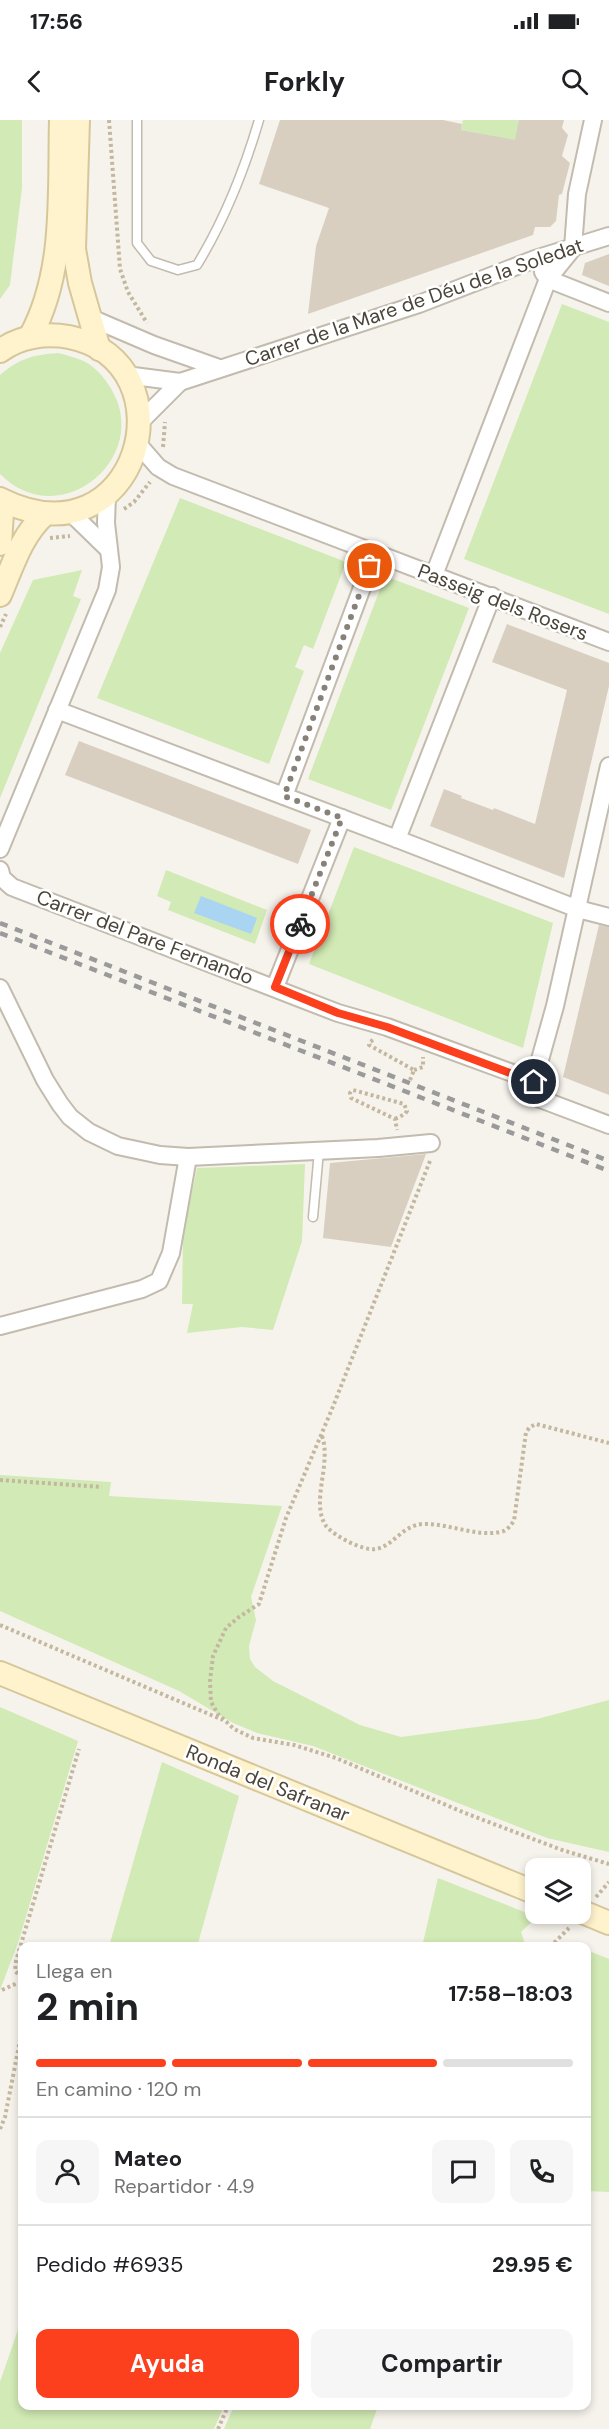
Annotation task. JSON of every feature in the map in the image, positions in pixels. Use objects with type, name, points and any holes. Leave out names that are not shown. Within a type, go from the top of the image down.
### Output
[{"type":"street","points":[[30,337],[51,286],[56,253],[61,120]]},
{"type":"street","points":[[78,120],[74,249],[80,283],[99,349]]},
{"type":"street","points":[[434,575],[548,279],[573,248],[577,194],[593,120]]},
{"type":"street","name":"Carrer de la Mare de Déu de la Soledat","points":[[126,375],[180,382],[419,304],[535,259],[609,236]]},
{"type":"street","points":[[535,259],[548,279],[609,303]]},
{"type":"street","name":"Carrer de la Mare de Déu de la Soledat","points":[[91,318],[154,345],[219,368]]},
{"type":"street","points":[[0,501],[20,509],[45,514],[70,512],[88,506],[107,495],[117,484],[132,462],[139,433],[137,401],[126,375],[99,349],[80,339],[55,335],[30,337],[2,347]]},
{"type":"street","name":"Carrer de la Mare de Déu de la Soledat","points":[[139,433],[180,382]]},
{"type":"street","name":"Passeig dels Rosers","points":[[139,433],[158,466],[172,476],[609,642]]},
{"type":"street","points":[[0,849],[106,590],[111,567],[108,549],[107,495]]},
{"type":"street","points":[[0,501],[2,512],[0,544]]},
{"type":"street","points":[[70,512],[108,549]]},
{"type":"street","points":[[0,595],[21,543],[45,514]]},
{"type":"street","points":[[284,796],[375,553]]},
{"type":"street","points":[[398,839],[492,596]]},
{"type":"street","points":[[57,710],[578,909],[609,917]]},
{"type":"street","points":[[535,1089],[609,766]]},
{"type":"street","points":[[275,987],[342,818]]},
{"type":"street","name":"Carrer del Pare Fernando","points":[[0,870],[2,878],[12,887],[338,1013],[387,1027],[535,1089],[609,1125]]},
{"type":"street","points":[[0,988],[45,1080],[60,1104],[70,1117],[89,1132],[118,1146],[160,1155],[188,1157],[431,1143]]},
{"type":"street","points":[[0,1326],[142,1289],[159,1281],[171,1253],[188,1157]]},
{"type":"street","name":"Ronda del Safranar","points":[[0,1673],[525,1888]]},
{"type":"street","points":[[591,1916],[609,1923]]},
{"type":"lane","points":[[137,120],[137,243],[151,261],[178,270],[197,265],[217,233],[246,166],[259,120]]},
{"type":"lane","points":[[313,1216],[319,1151]]},
{"type":"path","points":[[414,1070],[423,1067],[422,1053]]},
{"type":"path","points":[[353,1090],[404,1104],[407,1111],[395,1119],[351,1098],[350,1093],[353,1090]]},
{"type":"path","points":[[395,1119],[400,1146]]},
{"type":"path","points":[[431,1143],[432,1156],[286,1518],[259,1604],[226,1628],[213,1656],[210,1681],[211,1702],[218,1714],[234,1729],[253,1738],[294,1745],[336,1758],[476,1817],[562,1850],[609,1864]]},
{"type":"path","points":[[321,1435],[326,1448],[320,1509],[325,1524],[342,1539],[373,1550],[384,1547],[398,1534],[411,1527],[423,1524],[487,1532],[502,1532],[509,1528],[514,1521],[526,1432],[536,1424],[609,1443]]},
{"type":"path","points":[[0,1480],[102,1487]]},
{"type":"path","points":[[0,1624],[227,1722]]},
{"type":"path","points":[[22,1942],[79,1749]]},
{"type":"path","points":[[555,1942],[571,1924]]},
{"type":"path","points":[[18,1954],[15,1971],[18,1975]]},
{"type":"path","points":[[2,1990],[18,1982]]},
{"type":"path","points":[[0,2129],[5,2117],[18,2050]]},
{"type":"path","points":[[218,2429],[226,2410]]},
{"type":"green space","points":[[0,120],[22,120],[22,188],[10,285],[0,299]]},
{"type":"green space","points":[[463,120],[519,120],[519,123],[567,176],[555,178],[537,145],[461,130]]},
{"type":"green space","points":[[562,304],[609,322],[609,614],[464,559]]},
{"type":"green space","points":[[58,353],[85,362],[96,370],[108,384],[120,411],[120,436],[111,460],[95,478],[74,491],[50,496],[24,491],[0,474],[0,375],[27,358]]},
{"type":"green space","points":[[180,498],[346,562],[313,649],[304,645],[295,667],[304,671],[269,764],[97,698]]},
{"type":"green space","points":[[82,570],[73,596],[81,599],[0,798],[0,653],[33,580]]},
{"type":"green space","points":[[385,576],[469,608],[391,810],[308,779]]},
{"type":"green space","points":[[354,847],[553,923],[523,1048],[309,964]]},
{"type":"green space","points":[[166,870],[267,910],[255,944],[168,910],[171,902],[157,896]]},
{"type":"green space","points":[[305,1164],[302,1241],[273,1330],[242,1327],[187,1333],[193,1304],[182,1304],[183,1234],[197,1168]]},
{"type":"green space","points":[[0,1475],[111,1482],[109,1496],[282,1506],[251,1597],[256,1620],[249,1646],[250,1659],[255,1667],[273,1681],[360,1725],[401,1737],[537,1719],[609,1700],[609,1852],[547,1838],[313,1746],[257,1733],[233,1723],[179,1691],[0,1611]]},
{"type":"green space","points":[[0,1707],[78,1741],[19,1940],[0,1990]]},
{"type":"green space","points":[[162,1762],[239,1796],[198,1942],[110,1942]]},
{"type":"green space","points":[[438,1878],[525,1912],[525,1924],[530,1924],[521,1932],[524,1942],[423,1942]]},
{"type":"green space","points":[[591,1952],[609,1959],[609,2192],[591,2191]]},
{"type":"green space","points":[[18,2330],[18,2410],[222,2410],[214,2429],[0,2429],[0,2382]]},
{"type":"green space","points":[[232,2410],[377,2410],[370,2429],[224,2429]]},
{"type":"water","points":[[201,896],[257,918],[251,934],[194,913]]},
{"type":"building","points":[[280,120],[443,120],[462,124],[461,130],[515,140],[519,120],[564,120],[562,128],[568,135],[562,156],[570,163],[562,194],[559,195],[556,221],[550,227],[535,227],[533,235],[308,314],[316,246],[329,208],[259,184]]},
{"type":"building","points":[[609,254],[609,286],[582,275],[585,263]]},
{"type":"building","points":[[507,624],[609,663],[609,686],[564,878],[430,826],[444,789],[462,796],[461,798],[535,824],[567,690],[492,662]]},
{"type":"building","points":[[79,741],[311,830],[298,864],[65,775]]},
{"type":"building","points":[[599,925],[609,927],[609,1095],[563,1077]]},
{"type":"building","points":[[426,1154],[391,1247],[323,1238],[330,1163]]},
{"type":"railway","points":[[0,923],[609,1161]]},
{"type":"railway","points":[[0,933],[609,1171]]},
{"type":"way so far","points":[[300,924],[342,818],[284,796],[370,566]]},
{"type":"route","points":[[300,924],[275,987],[338,1013],[387,1027],[534,1082]]}]
